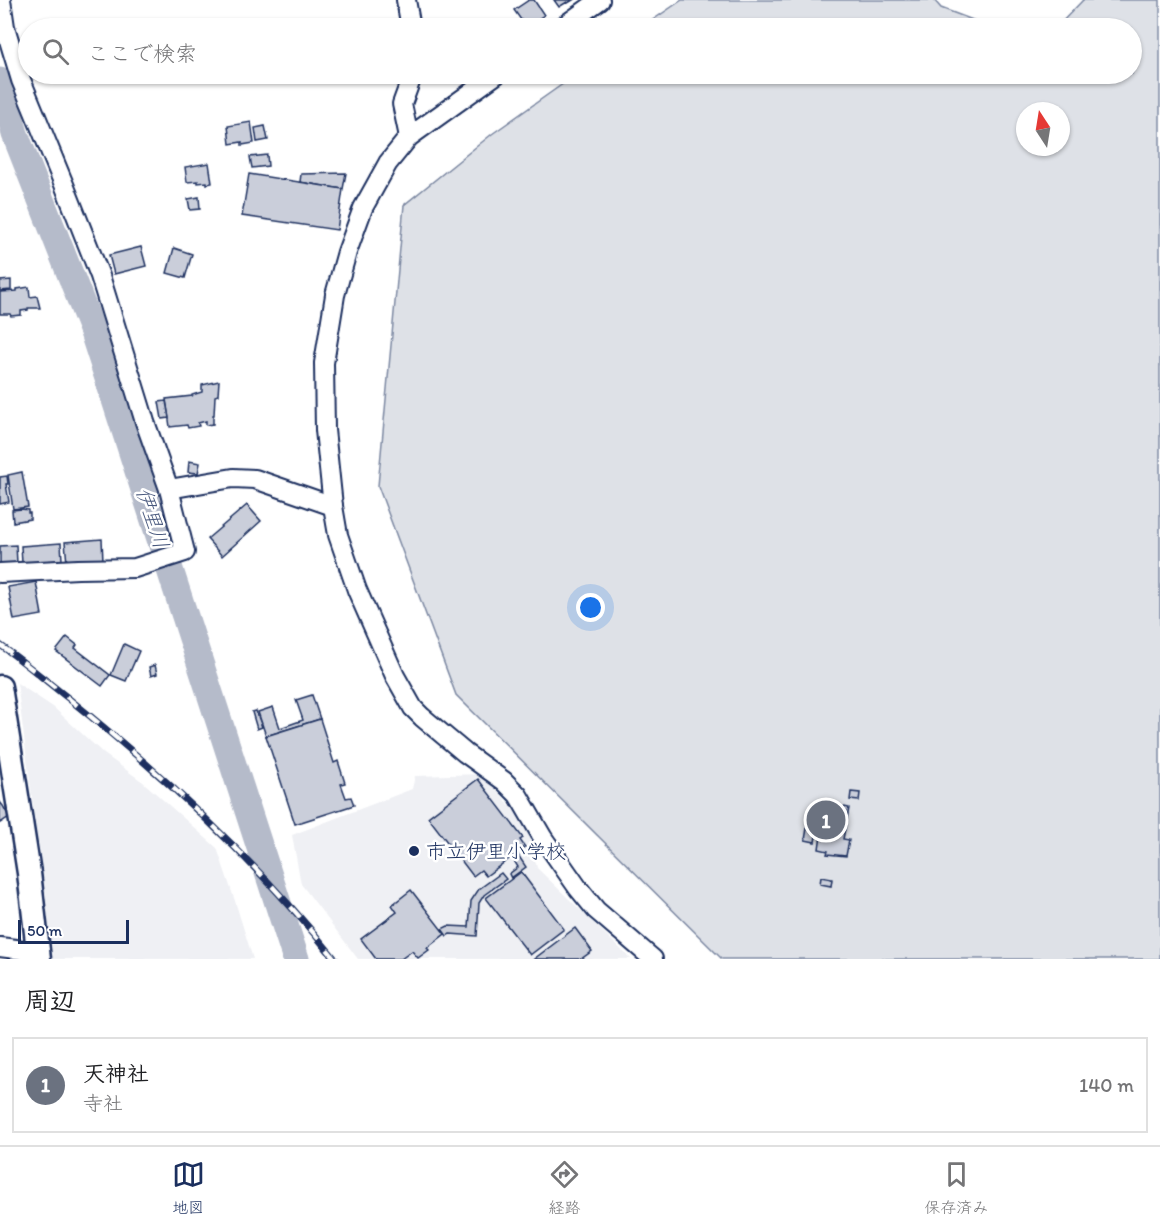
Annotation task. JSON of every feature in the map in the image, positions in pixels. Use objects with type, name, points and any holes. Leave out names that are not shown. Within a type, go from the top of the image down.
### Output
[{"type":"main road","points":[[0,687],[39,956]]},
{"type":"street","points":[[1,0],[5,27],[18,70]]},
{"type":"street","points":[[406,0],[409,18]]},
{"type":"street","points":[[575,18],[600,0]]},
{"type":"street","points":[[0,573],[78,568],[135,568],[185,552],[169,489],[145,422],[100,276],[23,84]]},
{"type":"street","points":[[409,84],[402,104],[410,137]]},
{"type":"street","points":[[483,84],[410,137],[388,163],[363,208],[346,252],[335,296],[324,363],[326,430],[338,535],[357,590],[395,676],[413,708],[465,753],[504,781],[518,795],[543,838],[596,910],[653,959]]},
{"type":"street","points":[[169,489],[232,477],[255,479],[333,506]]},
{"type":"street","points":[[0,947],[39,956]]},
{"type":"shaded area","points":[[682,0],[934,0],[941,8],[968,18],[656,18]]},
{"type":"shaded area","points":[[1083,0],[1160,0],[1160,959],[722,959],[456,695],[378,486],[404,205],[492,134],[563,84],[1142,84],[1142,18],[1066,18]]},
{"type":"shaded area","points":[[17,683],[53,707],[104,754],[143,782],[217,848],[253,959],[53,959]]},
{"type":"shaded area","name":"市立伊里小学校","points":[[484,774],[529,829],[537,868],[631,959],[358,959],[301,884],[292,835],[412,789],[415,776]]},
{"type":"building","points":[[529,0],[534,0],[544,15],[540,18],[520,18],[514,10]]},
{"type":"building","points":[[554,0],[573,0],[559,7]]},
{"type":"building","points":[[251,122],[254,143],[230,144],[228,126]]},
{"type":"building","points":[[265,126],[268,140],[257,142],[255,128]]},
{"type":"building","points":[[267,155],[268,166],[252,168],[250,157]]},
{"type":"building","points":[[209,163],[212,183],[187,182],[185,167]]},
{"type":"building","points":[[346,173],[343,189],[300,182],[301,174]]},
{"type":"building","points":[[249,174],[343,189],[337,230],[242,216]]},
{"type":"building","points":[[199,197],[200,209],[190,210],[188,199]]},
{"type":"building","points":[[141,247],[146,266],[114,274],[109,255]]},
{"type":"building","points":[[174,248],[192,254],[185,278],[167,273]]},
{"type":"building","points":[[11,280],[11,290],[0,291],[0,281]]},
{"type":"building","points":[[29,287],[30,297],[37,296],[40,308],[28,308],[28,310],[21,311],[21,315],[0,314],[0,292],[17,291],[17,289]]},
{"type":"building","points":[[219,381],[218,395],[215,396],[213,424],[206,425],[206,421],[198,423],[199,426],[188,428],[187,425],[170,427],[166,399],[192,396],[202,392],[202,385]]},
{"type":"building","points":[[166,401],[169,418],[162,419],[159,402]]},
{"type":"building","points":[[189,461],[200,463],[198,473],[188,472]]},
{"type":"building","points":[[22,472],[28,507],[13,509],[8,475]]},
{"type":"building","points":[[7,476],[9,502],[0,504],[0,477]]},
{"type":"building","points":[[247,505],[261,521],[222,556],[207,539]]},
{"type":"building","points":[[12,510],[28,510],[30,519],[13,522]]},
{"type":"building","points":[[102,539],[103,561],[67,563],[65,542]]},
{"type":"building","points":[[61,543],[62,560],[22,563],[21,546]]},
{"type":"building","points":[[16,545],[17,563],[0,564],[0,546]]},
{"type":"building","points":[[36,582],[42,615],[14,620],[8,587]]},
{"type":"building","points":[[67,637],[77,645],[75,648],[110,675],[102,686],[56,651]]},
{"type":"building","points":[[124,644],[139,651],[126,681],[111,675]]},
{"type":"building","points":[[155,665],[157,674],[151,676],[149,667]]},
{"type":"building","points":[[312,695],[320,719],[266,736],[258,712],[273,707],[280,728],[303,720],[296,700]]},
{"type":"building","points":[[256,711],[262,727],[257,729],[252,712]]},
{"type":"building","points":[[320,719],[334,763],[338,761],[345,783],[341,784],[346,798],[351,797],[354,805],[295,824],[266,736]]},
{"type":"building","points":[[478,779],[523,838],[520,840],[525,847],[486,876],[481,870],[473,876],[428,817]]},
{"type":"building","points":[[851,792],[860,793],[859,801],[850,800]]},
{"type":"building","points":[[0,802],[9,817],[0,823]]},
{"type":"building","points":[[835,805],[849,808],[843,839],[849,840],[846,856],[827,854],[828,851],[819,849],[821,835],[829,837]]},
{"type":"building","points":[[810,811],[820,813],[815,842],[805,840]]},
{"type":"building","points":[[518,855],[526,867],[511,878],[509,874],[518,867],[513,859]]},
{"type":"building","points":[[521,872],[564,929],[530,955],[486,898]]},
{"type":"building","points":[[501,873],[506,879],[484,895],[479,903],[477,936],[450,934],[447,936],[442,929],[448,926],[469,927],[471,901],[479,889]]},
{"type":"building","points":[[821,877],[832,879],[831,886],[820,884]]},
{"type":"building","points":[[411,890],[445,934],[418,958],[412,951],[401,959],[376,959],[361,939],[397,912],[392,905]]},
{"type":"building","points":[[575,928],[592,951],[581,959],[534,959]]},
{"type":"waterway","name":"伊里川","points":[[0,81],[15,134],[93,332],[296,959]]},
{"type":"railway","points":[[0,645],[104,728],[175,789],[242,854],[335,959]]},
{"type":"place","name":"天神社","points":[[826,820]]},
{"type":"place","name":"市立伊里小学校","points":[[414,851]]}]
